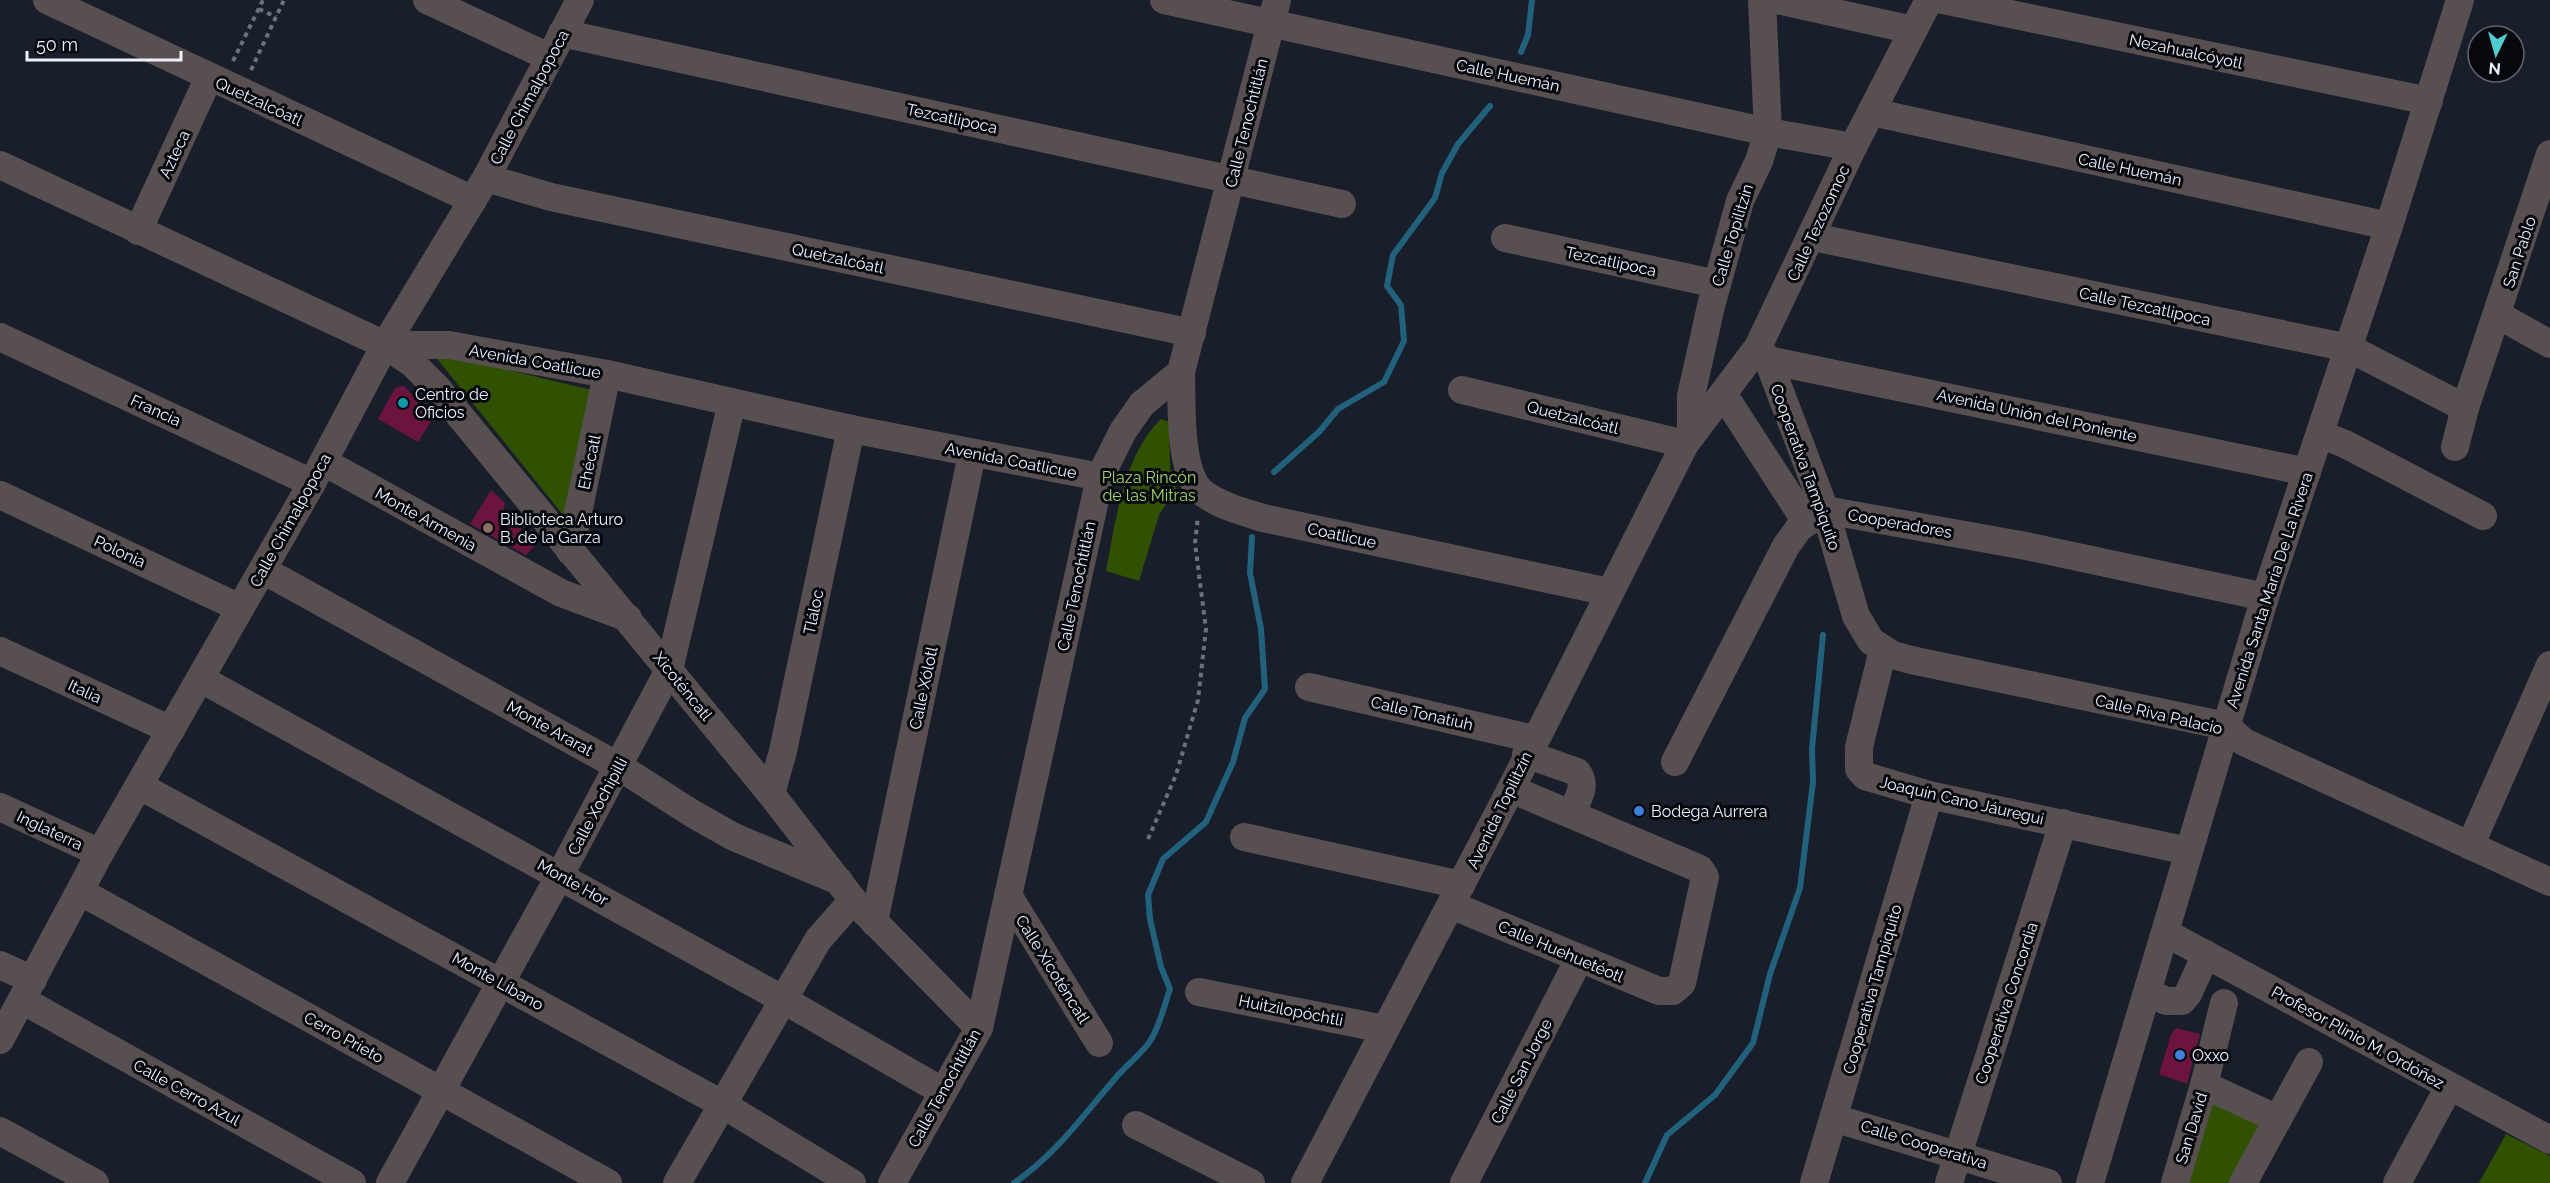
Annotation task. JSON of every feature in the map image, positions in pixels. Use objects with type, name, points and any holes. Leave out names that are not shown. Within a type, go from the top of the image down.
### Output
[{"type":"street","name":"Quetzalcóatl","points":[[47,0],[224,84],[479,189],[551,197],[1192,333]]},
{"type":"street","name":"Tezcatlipoca","points":[[428,0],[555,45],[1232,179],[1342,204]]},
{"type":"street","name":"Calle Chimalpopoca","points":[[0,1040],[100,853],[318,473],[385,345],[479,189],[580,0]]},
{"type":"street","name":"Calle Huemán","points":[[1164,0],[1274,12],[1768,132],[1853,147]]},
{"type":"street","name":"Calle Topilitzin","points":[[1688,440],[1694,377],[1718,284],[1740,201],[1759,161],[1768,132],[1762,0]]},
{"type":"street","points":[[1776,0],[1913,30]]},
{"type":"street","name":"Calle Tezozomoc","points":[[1688,440],[1724,395],[1763,353],[1853,147],[1929,0]]},
{"type":"street","name":"Nezahualcóyotl","points":[[1943,0],[2429,101]]},
{"type":"street","name":"Avenida Santa María De La Rivera","points":[[2090,1183],[2265,597],[2389,226],[2460,0]]},
{"type":"street","name":"Calle Tenochtitlán","points":[[892,1183],[978,1028],[1100,477],[1123,431],[1142,404],[1181,372],[1274,12]]},
{"type":"street","name":"Azteca","points":[[138,231],[224,84]]},
{"type":"street","name":"Calle Huemán","points":[[1872,112],[2389,226]]},
{"type":"street","name":"San Pablo","points":[[2455,447],[2465,408],[2550,154]]},
{"type":"street","name":"Avenida Coatlicue","points":[[0,165],[385,345],[449,345],[607,374],[851,429],[1100,477]]},
{"type":"street","name":"Calle Tezcatlipoca","points":[[1813,237],[2349,348],[2465,408]]},
{"type":"street","name":"Tezcatlipoca","points":[[1505,238],[1718,284]]},
{"type":"street","points":[[2498,315],[2550,344]]},
{"type":"street","name":"Francia","points":[[0,337],[318,473]]},
{"type":"street","name":"Xicoténcatl","points":[[385,345],[426,375],[628,618],[846,890],[874,922],[978,1028]]},
{"type":"street","name":"Avenida Unión del Poniente","points":[[1763,353],[2307,472]]},
{"type":"street","name":"Cooperativa Tampiquito","points":[[1763,353],[1816,516],[1856,616],[1871,641],[1883,650]]},
{"type":"street","points":[[1181,372],[1187,460],[1192,478],[1201,492]]},
{"type":"street","name":"Ehécatl","points":[[570,551],[607,374]]},
{"type":"street","name":"Quetzalcóatl","points":[[1462,390],[1688,440]]},
{"type":"street","name":"Cooperativa Tampiquito","points":[[1724,395],[1816,516]]},
{"type":"street","name":"Calle Xochipilli","points":[[390,1183],[560,875],[669,669],[732,402]]},
{"type":"street","name":"Tláloc","points":[[771,794],[783,751],[851,429]]},
{"type":"street","points":[[2320,434],[2345,444],[2483,516]]},
{"type":"street","name":"Avenida Topilitzín","points":[[1305,1183],[1511,789],[1530,747],[1688,440]]},
{"type":"street","name":"Calle Xólotl","points":[[874,922],[972,454]]},
{"type":"street","name":"Monte Armenia","points":[[318,473],[561,593],[628,618]]},
{"type":"street","name":"Coatlicue","points":[[1201,492],[1224,505],[1263,518],[1609,592]]},
{"type":"street","name":"Polonia","points":[[0,495],[240,608]]},
{"type":"street","points":[[1675,762],[1786,546],[1816,516]]},
{"type":"street","name":"Cooperadores","points":[[1816,516],[2026,546],[2265,597]]},
{"type":"street","name":"Monte Ararat","points":[[263,570],[618,766],[734,837],[846,890]]},
{"type":"street","name":"Calle Riva Palacio","points":[[1883,650],[1911,660],[2226,726],[2244,742],[2550,882]]},
{"type":"street","name":"Joaquín Cano Jáuregui","points":[[1883,650],[1859,747],[1859,769],[1865,776],[1875,781],[1929,795],[2188,851]]},
{"type":"street","name":"Italia","points":[[0,651],[171,730]]},
{"type":"street","points":[[2470,846],[2550,665]]},
{"type":"street","name":"Monte Hor","points":[[201,679],[560,875],[942,1091]]},
{"type":"street","name":"Calle Tonatiuh","points":[[1309,687],[1530,747],[1577,772],[1581,777],[1582,788],[1571,814]]},
{"type":"street","name":"Monte Líbano","points":[[140,786],[722,1104],[825,1175],[852,1183]]},
{"type":"street","points":[[1511,789],[1571,814]]},
{"type":"street","name":"Cooperativa Tampiquito","points":[[1814,1183],[1929,795]]},
{"type":"street","name":"Inglaterra","points":[[0,807],[100,853]]},
{"type":"street","name":"Calle Huehuetéotl","points":[[1244,837],[1456,895],[1579,959],[1659,991],[1673,991],[1682,983],[1705,877],[1695,865],[1571,814]]},
{"type":"street","name":"Cooperativa Concordia","points":[[1949,1183],[2063,823]]},
{"type":"street","points":[[677,1183],[846,890]]},
{"type":"street","name":"Cerro Prieto","points":[[81,892],[608,1183]]},
{"type":"street","name":"Calle Xicoténcatl","points":[[1008,895],[1099,1043]]},
{"type":"street","name":"Profesor Plinio M. Ordóñez","points":[[2166,933],[2550,1140]]},
{"type":"street","points":[[2148,992],[2166,1001],[2182,1001],[2188,994],[2206,954]]},
{"type":"street","name":"Calle San Jorge","points":[[1464,1183],[1579,959]]},
{"type":"street","name":"Calle Cerro Azul","points":[[0,965],[27,990],[352,1183]]},
{"type":"street","name":"Huitzilopóchtli","points":[[1199,992],[1384,1029]]},
{"type":"street","name":"San David","points":[[2175,1183],[2204,1085],[2224,1003]]},
{"type":"street","points":[[2243,1183],[2309,1062]]},
{"type":"street","points":[[2204,1085],[2278,1119]]},
{"type":"street","points":[[2397,1183],[2449,1087]]},
{"type":"street","name":"Calle Cooperativa","points":[[1834,1118],[1958,1153],[2048,1183]]},
{"type":"street","points":[[1136,1125],[1251,1183]]},
{"type":"street","points":[[0,1131],[94,1183]]},
{"type":"path","points":[[224,84],[263,0]]},
{"type":"path","points":[[224,84],[276,17],[284,0]]},
{"type":"path","points":[[259,9],[276,17]]},
{"type":"path","points":[[1148,839],[1176,775],[1198,700],[1206,629],[1195,543],[1201,492]]},
{"type":"green space","points":[[436,353],[596,391],[564,516],[438,360]]},
{"type":"green space","name":"Plaza Rincón de las Mitras","points":[[1161,419],[1169,422],[1170,468],[1176,489],[1159,515],[1139,581],[1106,571],[1118,511],[1130,470],[1148,434]]},
{"type":"green space","points":[[2213,1103],[2266,1128],[2236,1183],[2189,1183]]},
{"type":"green space","points":[[2506,1134],[2550,1156],[2550,1183],[2479,1183]]},
{"type":"building","name":"Centro de Oficios","points":[[404,386],[433,418],[418,442],[378,419],[395,388]]},
{"type":"building","name":"Biblioteca Arturo B. de la Garza","points":[[491,490],[505,503],[503,513],[521,521],[521,533],[540,540],[526,555],[470,524]]},
{"type":"building","name":"Oxxo","points":[[2176,1028],[2200,1034],[2187,1084],[2159,1074],[2171,1035]]},
{"type":"waterway","points":[[1521,52],[1528,35],[1532,0]]},
{"type":"waterway","points":[[1274,472],[1319,432],[1338,409],[1384,382],[1404,341],[1401,305],[1387,286],[1393,255],[1435,198],[1442,173],[1458,144],[1490,106]]},
{"type":"waterway","points":[[1014,1183],[1029,1172],[1067,1135],[1117,1076],[1148,1044],[1158,1024],[1170,989],[1161,967],[1150,919],[1148,895],[1163,859],[1206,822],[1233,762],[1245,718],[1265,689],[1261,629],[1250,573],[1252,537]]},
{"type":"waterway","points":[[1645,1183],[1667,1135],[1715,1095],[1753,1043],[1770,974],[1800,888],[1813,782],[1812,749],[1823,635]]},
{"type":"place","name":"Centro de Oficios","points":[[403,403]]},
{"type":"place","name":"Biblioteca Arturo B. de la Garza","points":[[488,528]]},
{"type":"place","name":"Bodega Aurrera","points":[[1639,811]]},
{"type":"place","name":"Oxxo","points":[[2180,1055]]}]
